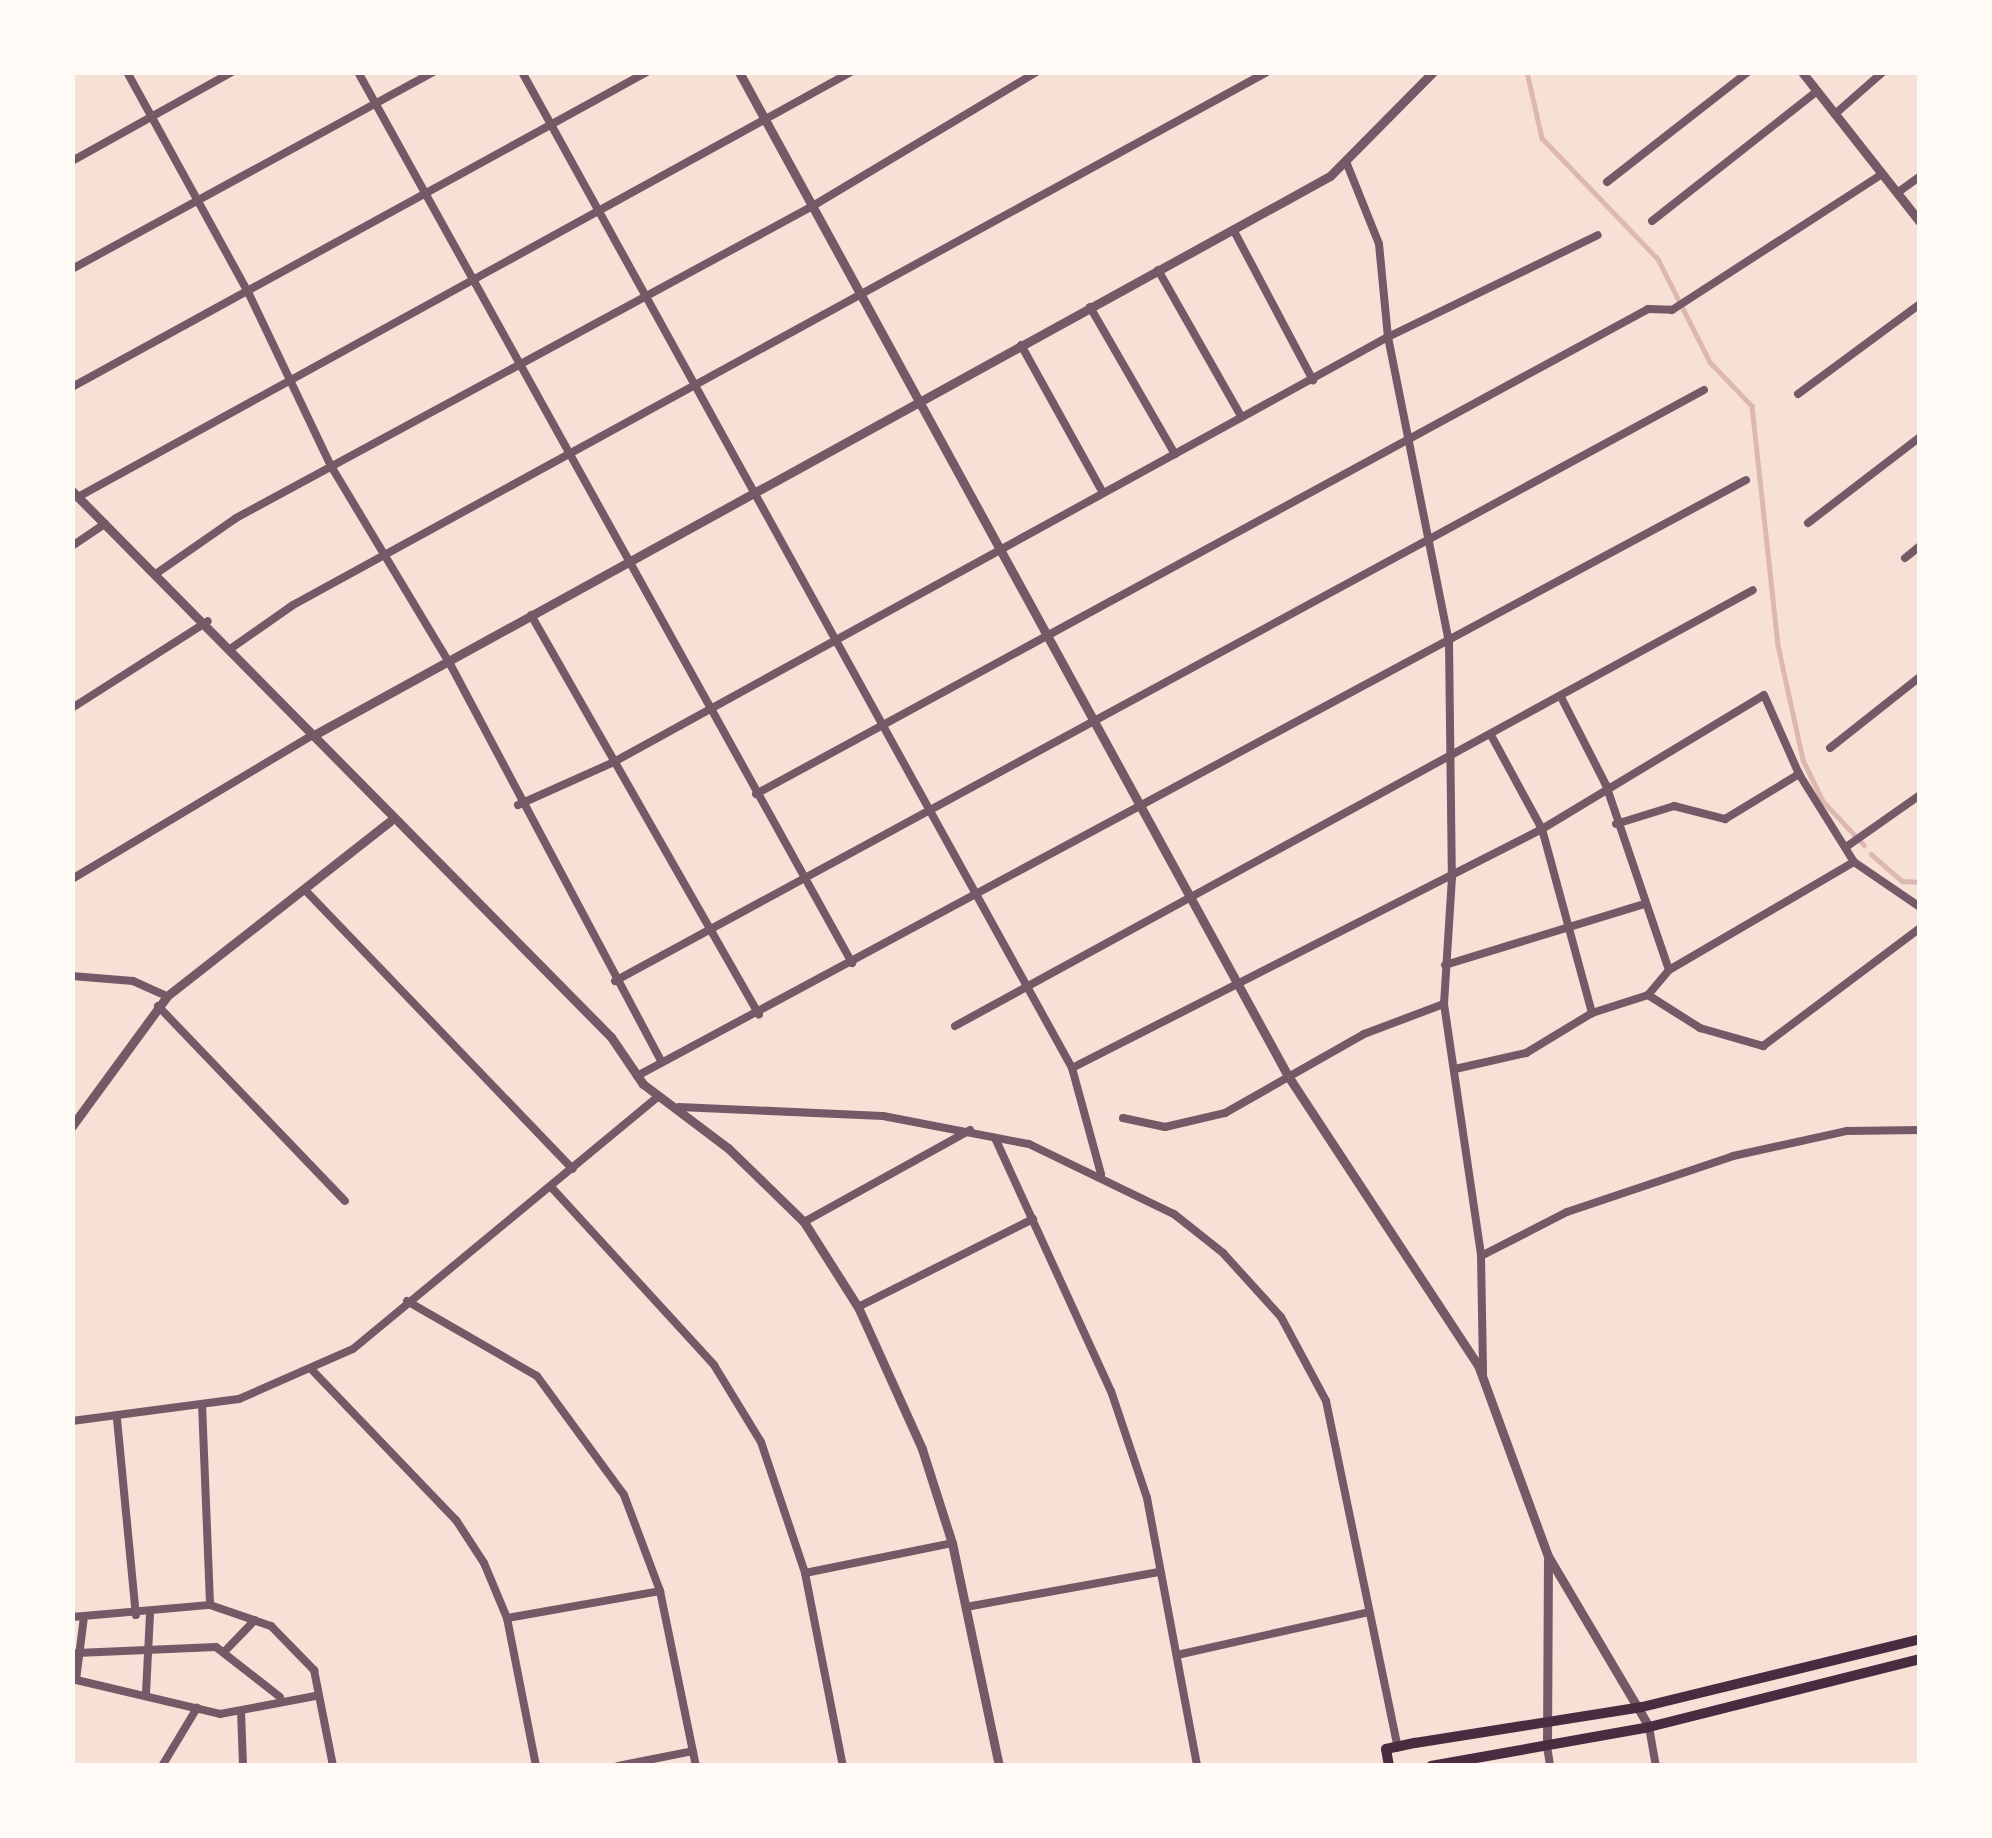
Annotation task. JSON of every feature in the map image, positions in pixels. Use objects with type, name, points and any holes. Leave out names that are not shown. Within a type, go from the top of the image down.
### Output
[{"type":"main road","points":[[1392,1749],[1642,1707],[1920,1639]]},
{"type":"main road","points":[[1431,1766],[1649,1727],[1920,1659]]},
{"type":"main road","points":[[1749,1680],[1752,1698]]},
{"type":"main road","points":[[1390,1766],[1392,1749]]},
{"type":"main road","points":[[1392,1749],[1402,1766]]},
{"type":"street","points":[[127,72],[194,202],[248,292],[331,466],[448,662],[518,805],[661,1061]]},
{"type":"street","points":[[72,161],[232,72]]},
{"type":"street","points":[[358,72],[624,561],[852,963]]},
{"type":"street","points":[[72,269],[434,72]]},
{"type":"street","points":[[523,72],[1072,1068],[1101,1174]]},
{"type":"street","points":[[72,387],[647,72]]},
{"type":"street","points":[[739,72],[920,402],[994,551],[1192,894],[1288,1076],[1483,1376],[1548,1556],[1642,1707],[1656,1766]]},
{"type":"street","points":[[850,72],[75,494],[208,621],[390,821],[611,1037],[637,1076],[679,1107],[804,1222],[858,1307],[903,1397],[952,1543],[999,1766]]},
{"type":"street","points":[[157,573],[331,466],[811,207],[1037,72]]},
{"type":"street","points":[[233,647],[386,554],[1268,72]]},
{"type":"street","points":[[72,879],[314,735],[624,561],[1234,231],[1347,164],[1433,72]]},
{"type":"street","points":[[1607,182],[1748,72]]},
{"type":"street","points":[[1802,72],[1920,221]]},
{"type":"street","points":[[1835,114],[1883,72]]},
{"type":"street","points":[[1652,221],[1817,91]]},
{"type":"street","points":[[1347,164],[1378,244],[1388,337],[1449,642],[1454,754],[1444,1004],[1481,1256],[1483,1376]]},
{"type":"street","points":[[756,794],[1648,309],[1672,310],[1692,299],[1881,175]]},
{"type":"street","points":[[1898,193],[1920,176]]},
{"type":"street","points":[[1234,231],[1312,380]]},
{"type":"street","points":[[518,805],[612,763],[706,706],[1388,337],[1598,235]]},
{"type":"street","points":[[1158,270],[1241,416]]},
{"type":"street","points":[[1798,394],[1920,304]]},
{"type":"street","points":[[1090,307],[1175,454]]},
{"type":"street","points":[[1022,345],[1102,491]]},
{"type":"street","points":[[615,981],[1432,542],[1704,390]]},
{"type":"street","points":[[1808,523],[1920,437]]},
{"type":"street","points":[[637,1076],[1142,810],[1746,480]]},
{"type":"street","points":[[72,546],[105,524]]},
{"type":"street","points":[[1905,558],[1920,546]]},
{"type":"street","points":[[956,1026],[1192,894],[1562,699],[1753,590]]},
{"type":"street","points":[[531,615],[759,1014]]},
{"type":"street","points":[[72,708],[208,621]]},
{"type":"street","points":[[1830,748],[1920,677]]},
{"type":"street","points":[[1072,1068],[1542,829],[1606,785],[1764,695],[1799,774],[1854,862],[1920,908]]},
{"type":"street","points":[[1562,699],[1606,785],[1669,970]]},
{"type":"street","points":[[1492,737],[1542,829],[1592,1013]]},
{"type":"street","points":[[1616,824],[1674,806],[1725,819],[1799,774]]},
{"type":"street","points":[[1846,847],[1920,795]]},
{"type":"street","points":[[72,1126],[167,996],[390,821]]},
{"type":"street","points":[[1455,1069],[1526,1053],[1592,1013],[1648,995],[1669,970],[1854,862]]},
{"type":"street","points":[[306,891],[573,1169]]},
{"type":"street","points":[[1445,965],[1644,904]]},
{"type":"street","points":[[1648,995],[1700,1028],[1763,1046],[1920,928]]},
{"type":"street","points":[[72,976],[133,981],[167,996]]},
{"type":"street","points":[[1123,1118],[1188,1125],[1444,1004]]},
{"type":"street","points":[[158,1006],[345,1202]]},
{"type":"street","points":[[72,1420],[117,1419],[272,1389],[353,1349],[659,1096]]},
{"type":"street","points":[[679,1107],[758,1105],[994,1136],[1101,1174],[1223,1253],[1281,1317],[1326,1401],[1392,1749]]},
{"type":"street","points":[[804,1222],[971,1130]]},
{"type":"street","points":[[1481,1256],[1567,1212],[1733,1156],[1847,1131],[1920,1130]]},
{"type":"street","points":[[994,1136],[1111,1391],[1147,1498],[1197,1766]]},
{"type":"street","points":[[552,1188],[715,1364],[761,1442],[805,1573],[843,1766]]},
{"type":"street","points":[[858,1307],[1033,1219]]},
{"type":"street","points":[[407,1301],[517,1359],[558,1397],[624,1495],[660,1591],[696,1766]]},
{"type":"street","points":[[313,1371],[456,1520],[507,1618],[536,1766]]},
{"type":"street","points":[[202,1404],[210,1605]]},
{"type":"street","points":[[117,1419],[136,1615]]},
{"type":"street","points":[[805,1573],[952,1543]]},
{"type":"street","points":[[1548,1556],[1546,1746],[1550,1766]]},
{"type":"street","points":[[966,1607],[1159,1573]]},
{"type":"street","points":[[507,1618],[660,1591]]},
{"type":"street","points":[[72,1617],[150,1614],[210,1605],[255,1620],[307,1656],[332,1766]]},
{"type":"street","points":[[1177,1655],[1365,1613]]},
{"type":"street","points":[[146,1693],[150,1614]]},
{"type":"street","points":[[84,1616],[74,1679],[110,1693],[146,1693],[196,1708],[241,1711],[280,1696],[315,1696]]},
{"type":"street","points":[[225,1651],[255,1620]]},
{"type":"street","points":[[77,1653],[225,1651],[280,1696]]},
{"type":"street","points":[[162,1766],[196,1708]]},
{"type":"street","points":[[241,1711],[243,1766]]},
{"type":"street","points":[[618,1766],[693,1751]]},
{"type":"waterway","points":[[1527,72],[1542,138],[1658,259],[1710,362],[1752,406],[1778,645],[1803,760],[1823,801],[1864,845]]},
{"type":"waterway","points":[[1871,854],[1902,881],[1920,882]]}]
